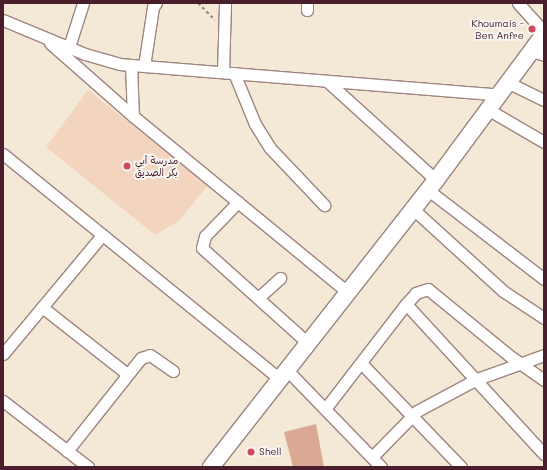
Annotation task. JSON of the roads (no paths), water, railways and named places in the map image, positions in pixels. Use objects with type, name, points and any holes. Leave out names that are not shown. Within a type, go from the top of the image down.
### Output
[{"type":"main road","points":[[211,467],[432,185],[505,89],[538,53],[544,33]]},
{"type":"street","points":[[69,47],[83,3]]},
{"type":"street","points":[[144,66],[153,7],[156,3]]},
{"type":"street","points":[[225,3],[224,30],[228,73],[255,124],[270,148],[324,205]]},
{"type":"street","points":[[518,3],[544,33]]},
{"type":"street","points":[[3,20],[105,61],[131,65],[328,82],[505,89],[544,100]]},
{"type":"street","points":[[45,38],[133,116],[347,292]]},
{"type":"street","points":[[131,65],[133,116]]},
{"type":"street","points":[[328,82],[432,185],[544,279]]},
{"type":"street","points":[[489,110],[544,142]]},
{"type":"street","points":[[3,154],[102,234],[284,375],[325,409],[381,467]]},
{"type":"street","points":[[238,202],[205,236],[202,248],[308,343]]},
{"type":"street","points":[[413,209],[503,291],[544,318]]},
{"type":"street","points":[[3,354],[102,234]]},
{"type":"street","points":[[258,298],[280,278]]},
{"type":"street","points":[[325,409],[406,304],[416,293],[428,289],[518,363],[544,380]]},
{"type":"street","points":[[406,304],[477,379],[544,454]]},
{"type":"street","points":[[42,307],[128,374]]},
{"type":"street","points":[[67,451],[128,374],[145,355],[150,355],[172,371]]},
{"type":"street","points":[[372,457],[413,415],[477,379],[518,363],[544,355]]},
{"type":"street","points":[[362,362],[461,467]]},
{"type":"street","points":[[3,401],[88,467]]},
{"type":"place","name":"Khoumais - Ben Anfre","points":[[532,29]]},
{"type":"place","name":"مدرسة أبي بكر الصديق","points":[[127,166]]},
{"type":"place","name":"Shell","points":[[251,452]]}]
